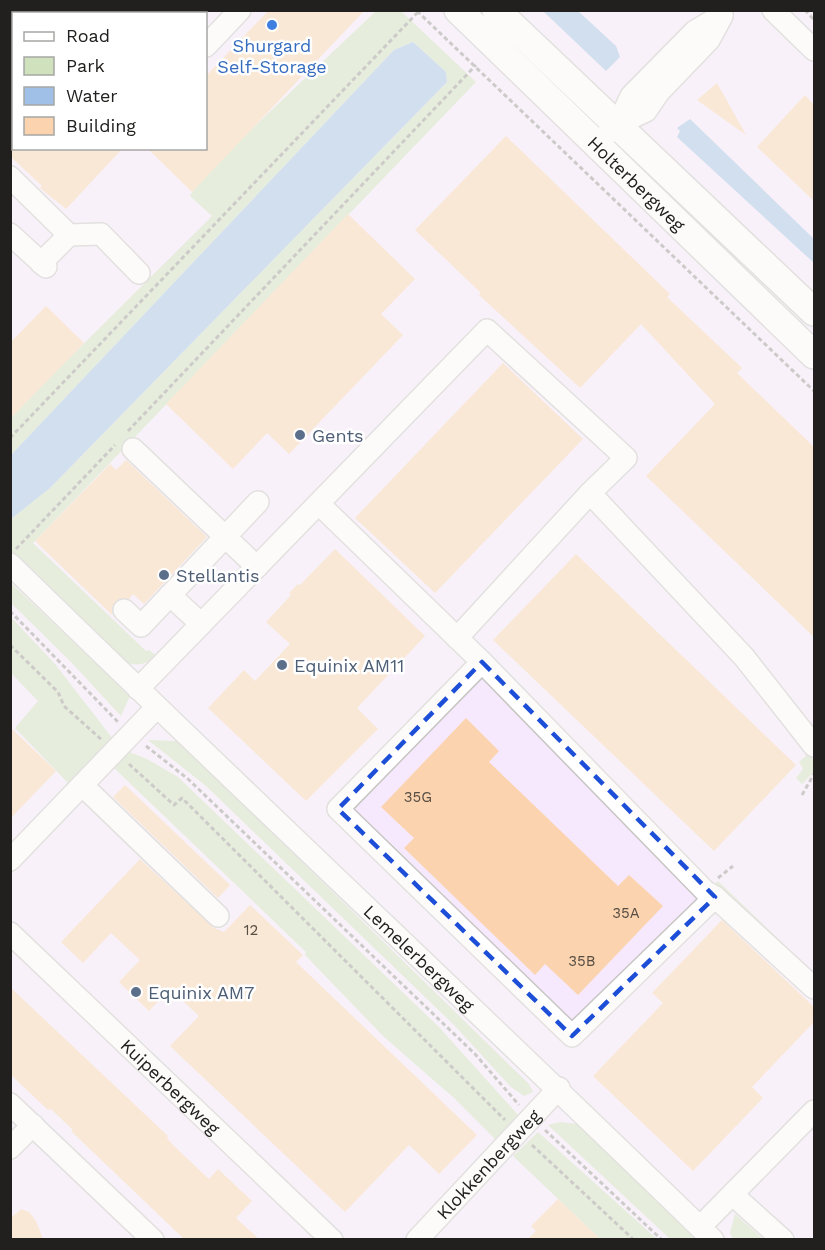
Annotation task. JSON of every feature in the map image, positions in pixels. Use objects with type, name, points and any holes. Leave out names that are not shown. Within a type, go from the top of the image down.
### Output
[{"type":"main road","name":"Holterbergweg","points":[[459,10],[814,355]]},
{"type":"main road","name":"Holterbergweg","points":[[496,10],[814,312]]},
{"type":"street","points":[[207,45],[240,10]]},
{"type":"street","points":[[773,10],[814,50]]},
{"type":"street","points":[[596,144],[618,124],[631,96],[695,31],[726,13]]},
{"type":"street","points":[[10,177],[69,235],[100,234],[139,273]]},
{"type":"street","points":[[10,234],[44,265],[69,235]]},
{"type":"street","points":[[138,689],[487,330],[626,458],[590,493],[457,638]]},
{"type":"street","points":[[125,442],[257,567]]},
{"type":"street","points":[[590,493],[744,657],[814,746]]},
{"type":"street","points":[[124,610],[141,626],[258,502]]},
{"type":"street","points":[[319,504],[482,662],[705,891],[715,897],[814,988]]},
{"type":"street","name":"Lemelerbergweg","points":[[10,564],[138,689],[559,1088],[707,1233],[733,1195],[814,1111]]},
{"type":"street","points":[[170,595],[201,624]]},
{"type":"street","points":[[482,662],[338,809],[572,1036],[715,897]]},
{"type":"street","points":[[10,860],[157,707]]},
{"type":"street","points":[[82,785],[218,916]]},
{"type":"street","name":"Kuiperbergweg","points":[[10,933],[332,1239]]},
{"type":"street","name":"Klokkenbergweg","points":[[417,1239],[526,1126],[559,1088]]},
{"type":"street","points":[[10,1104],[153,1239]]},
{"type":"street","points":[[10,1148],[33,1125]]},
{"type":"street","points":[[733,1195],[783,1239]]},
{"type":"path","points":[[805,10],[814,20]]},
{"type":"path","points":[[10,438],[417,11],[476,65],[814,392]]},
{"type":"path","points":[[10,554],[125,442],[476,65]]},
{"type":"path","points":[[10,611],[130,734],[188,779],[475,1054],[500,1086],[526,1126],[662,1239]]},
{"type":"path","points":[[10,645],[58,692],[64,706],[174,805],[182,798],[526,1126],[634,1239]]},
{"type":"path","points":[[802,795],[814,774]]},
{"type":"highlighted area","points":[[482,662],[715,897],[572,1036],[338,809]]},
{"type":"shaded area","points":[[11,11],[814,11],[814,1239],[11,1239]]},
{"type":"green space","points":[[376,11],[401,11],[476,82],[33,543],[146,651],[149,650],[157,656],[140,664],[122,661],[11,555],[11,519],[50,488],[447,82],[446,72],[413,42],[394,50],[11,455],[11,416],[212,216],[190,196],[199,179]]},
{"type":"green space","points":[[11,583],[130,696],[121,716],[70,661],[11,603]]},
{"type":"green space","points":[[10,616],[55,664],[113,739],[69,784],[15,728],[38,701],[11,673]]},
{"type":"green space","points":[[148,740],[178,741],[529,1084],[533,1092],[524,1096],[511,1087],[455,1026],[206,786]]},
{"type":"green space","points":[[129,752],[147,759],[178,777],[439,1027],[519,1116],[497,1141],[454,1098],[383,1036],[305,955],[306,952],[114,768]]},
{"type":"green space","points":[[808,754],[814,760],[814,772],[802,784],[796,778],[803,769],[799,762]]},
{"type":"green space","points":[[718,881],[814,973],[814,980],[711,888]]},
{"type":"green space","points":[[560,1122],[577,1124],[697,1239],[670,1239],[548,1125]]},
{"type":"green space","points":[[538,1132],[657,1239],[600,1239],[513,1156]]},
{"type":"green space","points":[[735,1214],[763,1239],[733,1239],[730,1233]]},
{"type":"water","points":[[543,11],[578,11],[616,46],[620,57],[606,71]]},
{"type":"water","points":[[413,42],[446,72],[447,82],[50,488],[11,519],[11,455],[394,50]]},
{"type":"water","points":[[690,119],[814,239],[814,263],[677,137],[680,131],[677,128]]},
{"type":"building","points":[[269,10],[365,10],[192,192],[149,150],[207,150],[207,75]]},
{"type":"building","points":[[717,83],[746,135],[697,100]]},
{"type":"building","points":[[805,95],[814,105],[814,201],[757,147]]},
{"type":"building","points":[[506,136],[670,294],[667,297],[742,368],[737,373],[814,447],[814,637],[646,476],[715,404],[641,324],[580,388],[479,295],[481,293],[415,230]]},
{"type":"building","points":[[10,148],[12,150],[121,150],[66,209],[40,188],[42,186],[10,156]]},
{"type":"building","points":[[348,214],[415,279],[381,314],[403,335],[289,454],[267,433],[233,469],[166,404]]},
{"type":"building","points":[[46,306],[84,343],[10,419],[10,343]]},
{"type":"building","points":[[503,363],[583,439],[435,593],[355,518]]},
{"type":"building","points":[[126,460],[207,537],[144,604],[133,594],[129,599],[120,598],[112,607],[112,615],[35,541],[110,464],[116,470]]},
{"type":"building","points":[[335,549],[425,636],[357,708],[378,729],[306,801],[208,708],[244,670],[255,681],[290,644],[266,622],[291,595],[289,593],[298,584],[300,585]]},
{"type":"building","points":[[576,554],[796,765],[714,851],[493,640]]},
{"type":"building","points":[[466,718],[499,751],[489,762],[618,886],[629,875],[663,906],[578,995],[545,964],[535,975],[404,848],[414,838],[381,807]]},
{"type":"building","points":[[10,727],[56,771],[10,819]]},
{"type":"building","points":[[125,785],[230,885],[218,898],[113,797]]},
{"type":"building","points":[[140,859],[214,928],[224,932],[250,905],[303,955],[296,962],[477,1135],[439,1174],[409,1145],[345,1212],[170,1046],[199,1016],[170,989],[149,1011],[119,982],[140,960],[111,933],[83,963],[61,942]]},
{"type":"building","points":[[722,920],[814,1007],[814,1022],[752,1087],[763,1098],[693,1171],[593,1076],[663,1003],[652,993]]},
{"type":"building","points":[[10,987],[168,1136],[167,1138],[173,1145],[209,1179],[218,1169],[252,1201],[236,1218],[259,1239],[184,1239],[51,1109],[48,1110],[10,1074]]},
{"type":"building","points":[[558,1199],[600,1239],[528,1239],[536,1231],[531,1226]]},
{"type":"building","points":[[21,1209],[29,1212],[36,1221],[43,1239],[10,1239],[10,1219]]},
{"type":"place","name":"Shurgard Self-Storage","points":[[272,25]]},
{"type":"place","name":"Gents","points":[[300,435]]},
{"type":"place","name":"Stellantis","points":[[164,575]]},
{"type":"place","name":"Equinix AM11","points":[[282,665]]},
{"type":"place","name":"Equinix AM7","points":[[136,992]]}]
